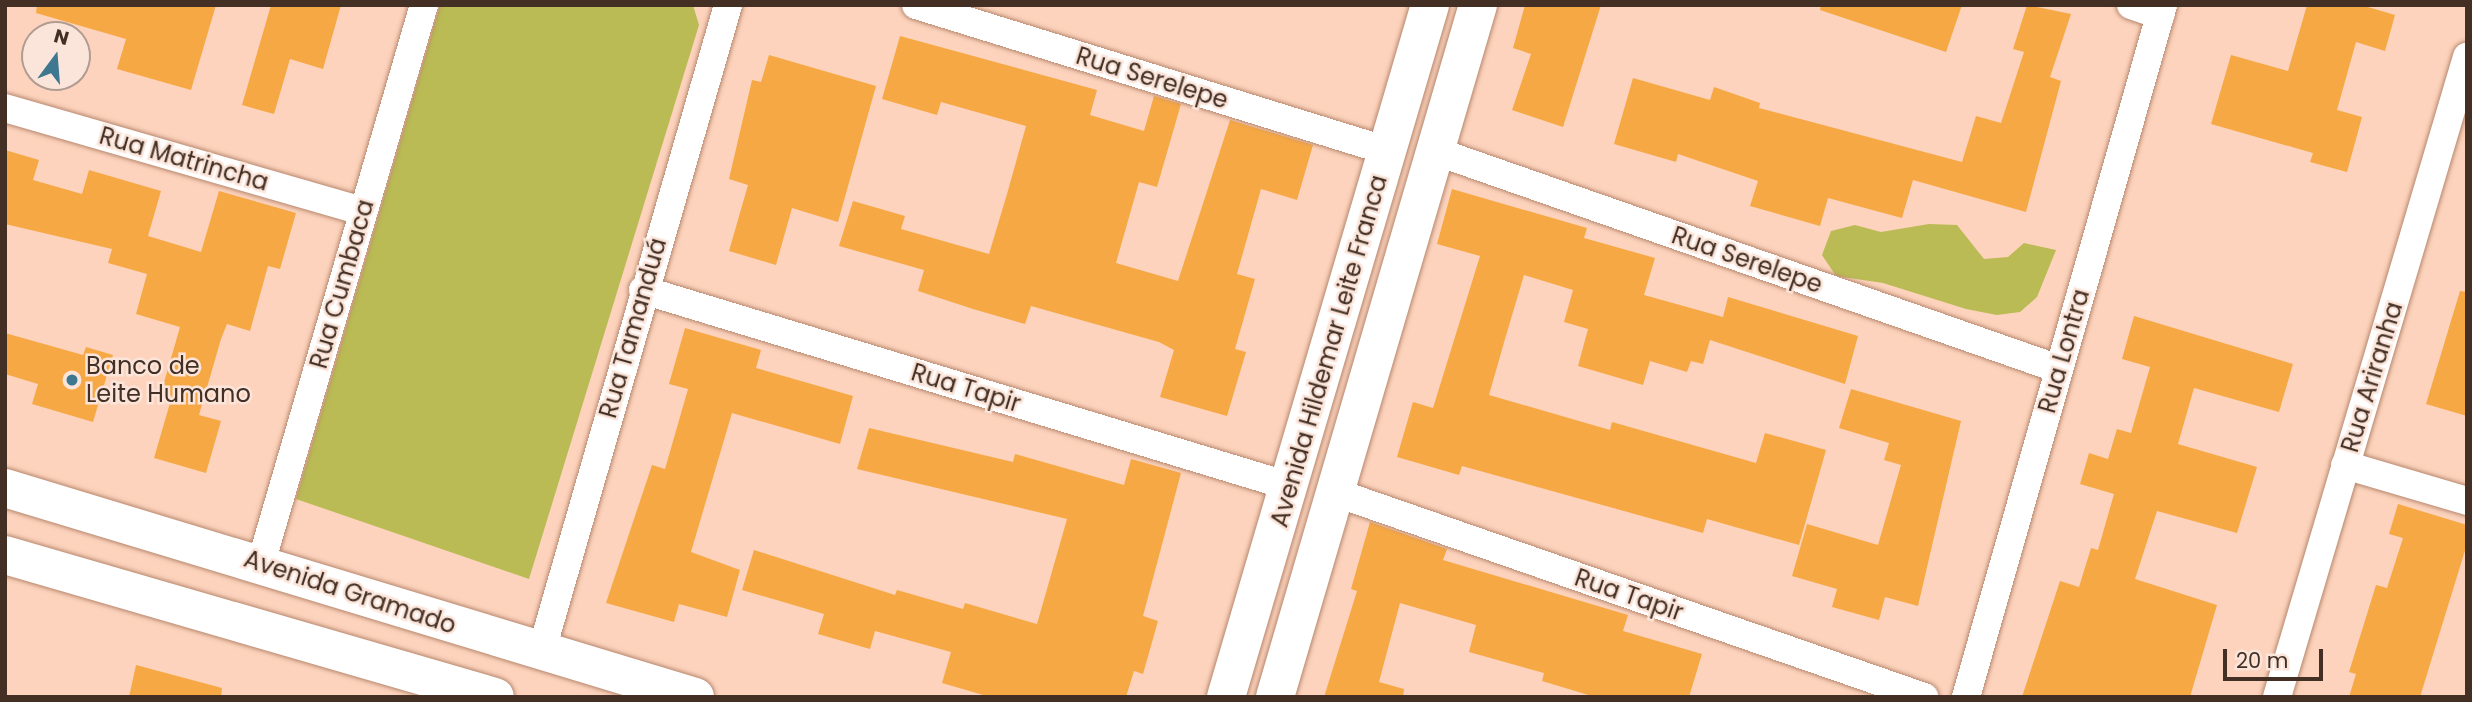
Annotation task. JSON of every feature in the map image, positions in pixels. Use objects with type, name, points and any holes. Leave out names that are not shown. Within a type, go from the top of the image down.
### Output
[{"type":"street","name":"Rua Cumbaca","points":[[261,563],[424,5]]},
{"type":"street","name":"Rua Tamanduá","points":[[541,653],[643,290],[728,5]]},
{"type":"street","name":"Rua Serelepe","points":[[916,5],[1388,151]]},
{"type":"street","name":"Avenida Hildemar Leite Franca","points":[[1226,697],[1430,5]]},
{"type":"street","name":"Avenida Hildemar Leite Franca","points":[[1275,697],[1478,5]]},
{"type":"street","points":[[2131,5],[2161,10]]},
{"type":"street","name":"Rua Lontra","points":[[1965,697],[2161,10]]},
{"type":"street","name":"Rua Ariranha","points":[[2277,697],[2346,465],[2456,130],[2467,57]]},
{"type":"street","name":"Rua Matrincha","points":[[5,108],[363,211]]},
{"type":"street","name":"Rua Serelepe","points":[[1435,151],[2059,369]]},
{"type":"street","name":"Rua Tapir","points":[[643,290],[1289,486]]},
{"type":"street","points":[[2346,465],[2467,501]]},
{"type":"street","name":"Avenida Gramado","points":[[5,488],[261,563],[541,653],[695,697]]},
{"type":"street","name":"Rua Tapir","points":[[1334,492],[1924,697]]},
{"type":"street","points":[[5,555],[495,697]]},
{"type":"shaded area","points":[[440,5],[693,5],[699,25],[529,579],[296,499]]},
{"type":"shaded area","points":[[1929,224],[1957,225],[1984,259],[2008,257],[2024,243],[2056,250],[2037,297],[2020,312],[1997,315],[1966,309],[1883,283],[1836,276],[1822,255],[1831,231],[1855,225],[1881,232]]},
{"type":"building","points":[[37,5],[216,5],[191,90],[117,69],[126,39],[91,29],[91,21],[64,21],[36,13]]},
{"type":"building","points":[[271,5],[341,5],[323,69],[290,59],[274,114],[242,105]]},
{"type":"building","points":[[1525,5],[1601,5],[1563,127],[1512,110],[1531,54],[1513,48]]},
{"type":"building","points":[[1821,5],[1962,5],[1946,52],[1820,10]]},
{"type":"building","points":[[2027,5],[2071,14],[2050,77],[2061,81],[2026,212],[1913,180],[1902,218],[1828,198],[1820,226],[1750,206],[1758,181],[1678,154],[1676,162],[1614,144],[1633,78],[1710,100],[1714,87],[1760,103],[1759,108],[1962,162],[1976,116],[2001,123],[2024,52],[2013,49]]},
{"type":"building","points":[[2307,5],[2361,5],[2395,15],[2385,51],[2356,42],[2337,110],[2362,117],[2347,172],[2310,162],[2313,153],[2211,124],[2231,55],[2288,71]]},
{"type":"building","points":[[900,36],[1097,90],[1090,115],[1144,131],[1154,96],[1181,104],[1157,187],[1139,182],[1116,263],[1178,281],[1230,120],[1313,145],[1297,200],[1261,189],[1237,274],[1255,279],[1235,349],[1246,352],[1227,416],[1160,397],[1174,350],[1159,342],[1031,306],[1025,324],[973,309],[918,291],[924,270],[839,246],[853,201],[905,216],[901,229],[989,254],[1007,194],[1026,126],[941,102],[937,115],[882,99]]},
{"type":"building","points":[[769,55],[876,86],[838,222],[792,208],[776,265],[729,251],[748,185],[729,179],[752,80],[761,82]]},
{"type":"building","points":[[5,150],[39,160],[33,180],[82,194],[89,170],[161,191],[148,236],[201,252],[219,191],[296,213],[280,269],[268,266],[250,331],[227,324],[221,339],[199,415],[221,421],[206,473],[154,458],[172,396],[161,393],[180,327],[136,314],[147,274],[108,263],[112,249],[5,224]]},
{"type":"building","points":[[1452,189],[1587,228],[1584,238],[1655,258],[1644,295],[1723,317],[1728,297],[1858,336],[1845,384],[1710,340],[1703,364],[1691,361],[1687,372],[1650,361],[1643,385],[1578,366],[1588,329],[1564,322],[1573,290],[1524,275],[1489,395],[1610,430],[1612,422],[1756,463],[1765,433],[1826,450],[1799,545],[1707,519],[1703,533],[1462,466],[1459,475],[1397,457],[1413,402],[1433,408],[1480,256],[1437,244]]},
{"type":"building","points":[[2460,291],[2467,292],[2467,416],[2426,404]]},
{"type":"building","points":[[2134,316],[2293,364],[2279,412],[2194,388],[2178,444],[2257,467],[2237,533],[2157,511],[2135,579],[2217,605],[2190,697],[2022,697],[2060,581],[2079,587],[2091,548],[2098,550],[2114,494],[2080,484],[2089,453],[2108,459],[2117,429],[2131,433],[2150,367],[2122,359]]},
{"type":"building","points":[[685,328],[761,350],[756,368],[853,396],[840,444],[732,413],[691,552],[740,570],[727,617],[679,604],[674,622],[606,603],[652,465],[665,469],[688,389],[669,384]]},
{"type":"building","name":"Banco de Leite Humano","points":[[5,333],[83,355],[86,347],[113,355],[93,422],[32,404],[38,384],[5,374]]},
{"type":"building","points":[[1851,389],[1961,421],[1918,606],[1885,597],[1879,620],[1832,607],[1837,589],[1792,576],[1807,524],[1878,545],[1901,465],[1884,460],[1889,443],[1839,428]]},
{"type":"building","points":[[869,428],[1013,462],[1015,454],[1124,485],[1131,459],[1181,473],[1143,616],[1158,621],[1143,674],[1134,671],[1126,697],[990,697],[942,683],[951,652],[875,631],[870,649],[818,634],[824,614],[742,590],[754,550],[895,595],[897,590],[963,609],[965,603],[1037,624],[1067,519],[857,469]]},
{"type":"building","points":[[2398,504],[2467,525],[2467,544],[2420,697],[2349,697],[2356,674],[2349,672],[2376,585],[2387,588],[2403,538],[2389,534]]},
{"type":"building","points":[[1370,522],[1447,549],[1443,560],[1628,615],[1623,631],[1702,654],[1689,697],[1595,697],[1542,681],[1544,673],[1469,652],[1476,625],[1400,603],[1379,682],[1404,689],[1403,697],[1324,697],[1357,591],[1351,589]]},
{"type":"building","points":[[136,665],[222,688],[221,697],[129,697]]},
{"type":"place","name":"Banco de Leite Humano","points":[[72,380]]}]
